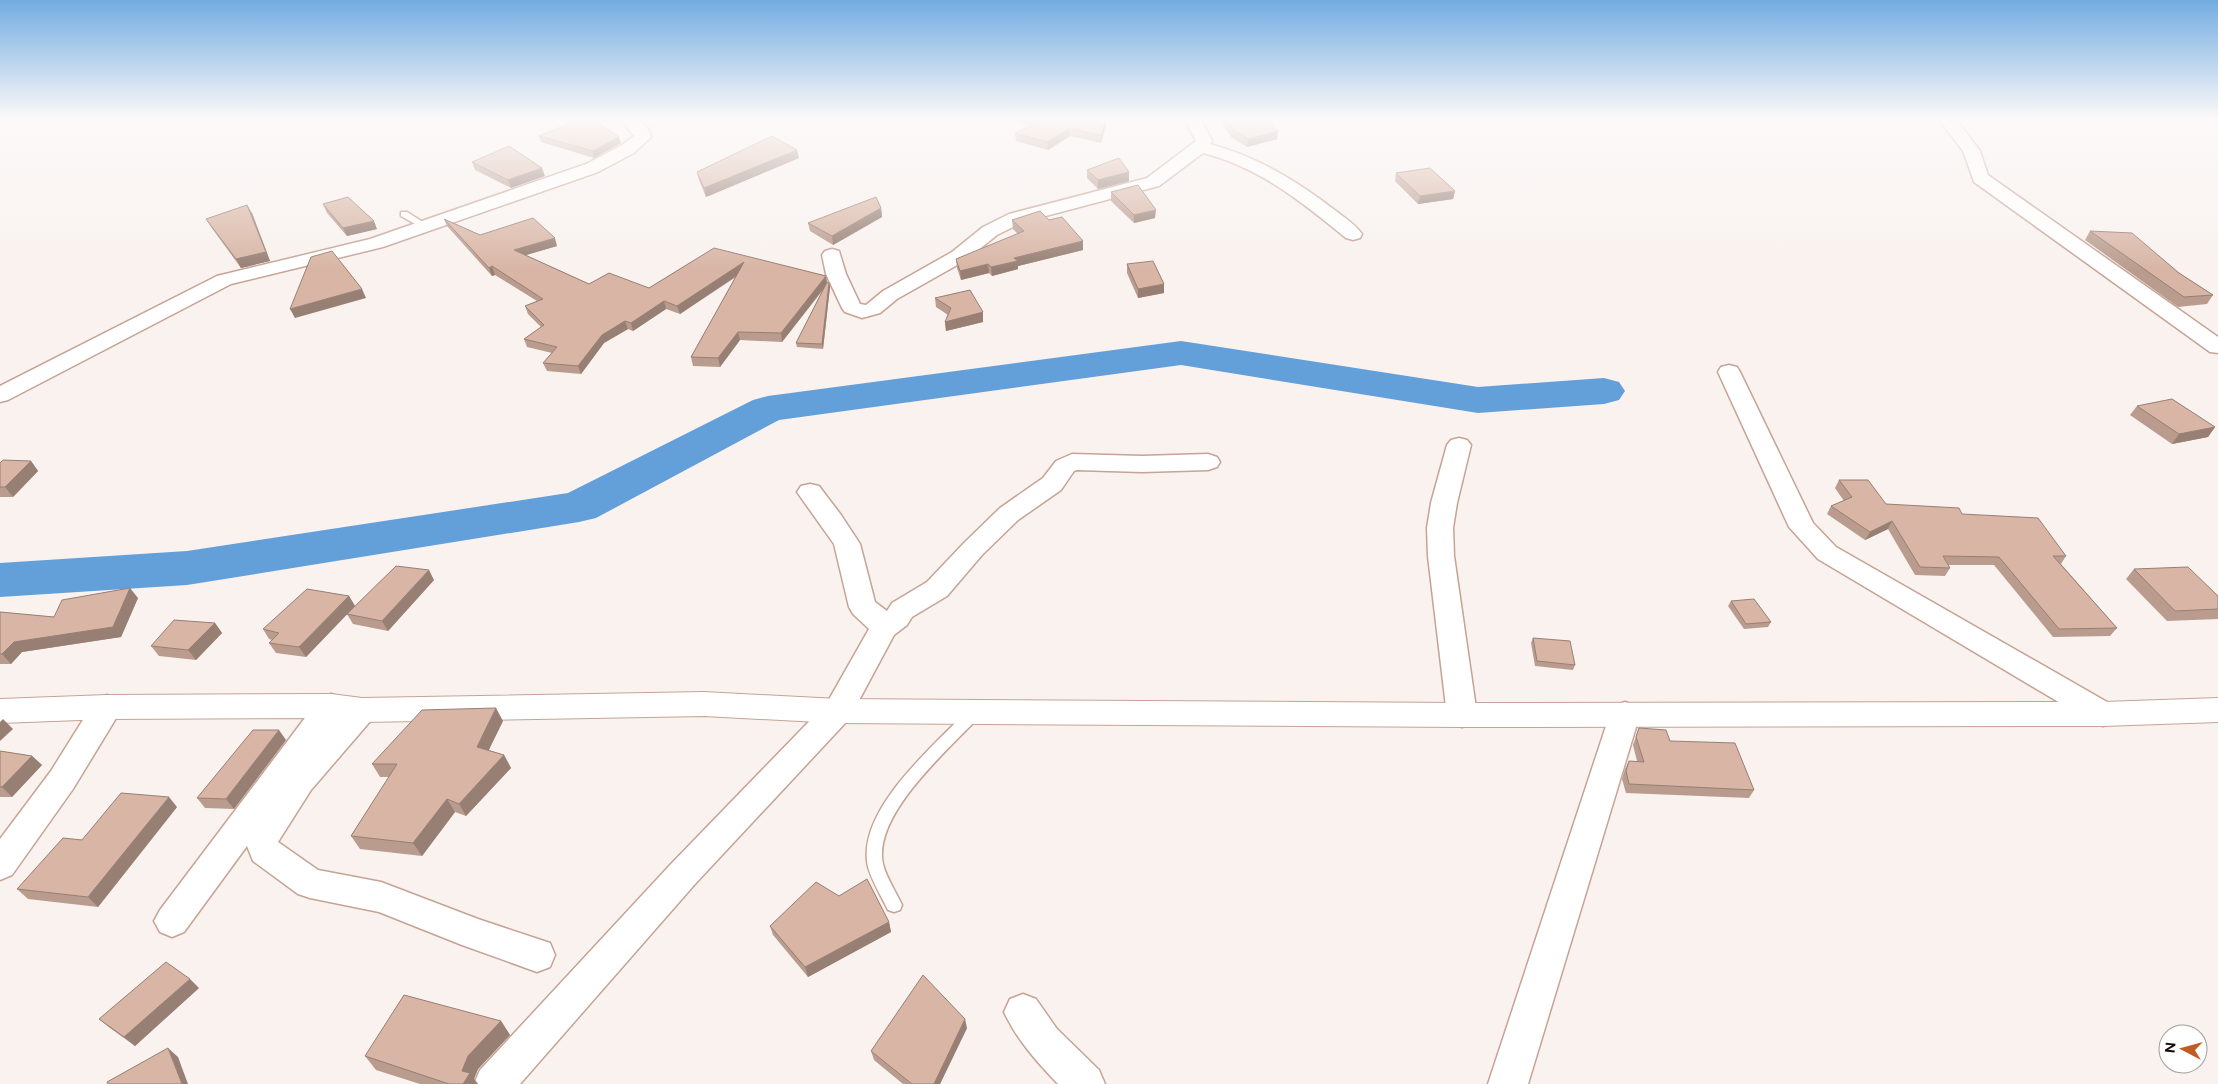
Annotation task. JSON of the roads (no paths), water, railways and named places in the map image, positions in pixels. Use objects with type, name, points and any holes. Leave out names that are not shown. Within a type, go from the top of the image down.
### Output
[{"type":"street","points":[[0,395],[224,280],[376,243],[590,169]]},
{"type":"street","points":[[832,255],[836,274],[852,308],[862,312],[873,309],[890,295],[960,256],[990,231],[1016,218],[1153,182],[1171,169]]},
{"type":"street","points":[[1261,169],[1283,180],[1352,234]]},
{"type":"street","points":[[1977,169],[1980,178],[2218,347]]},
{"type":"street","points":[[1729,372],[1802,527],[1827,553],[2103,714]]},
{"type":"street","points":[[1459,446],[1444,503],[1440,528],[1443,574],[1462,715]]},
{"type":"street","points":[[494,1084],[683,874],[838,711],[884,628],[897,618],[902,610],[937,589],[973,549],[1009,514],[1052,484],[1065,466],[1072,462],[1142,464],[1208,462]]},
{"type":"street","points":[[810,492],[847,544],[863,607],[875,616],[884,628]]},
{"type":"street","points":[[0,711],[107,707],[347,708],[704,704],[838,711],[1462,715],[2103,714],[2218,710]]},
{"type":"street","points":[[0,865],[62,780],[107,707]]},
{"type":"street","points":[[172,921],[347,708]]},
{"type":"street","points":[[347,708],[288,802],[260,840],[266,851],[310,883],[381,897],[475,934],[538,956]]},
{"type":"street","points":[[1508,1084],[1625,714]]},
{"type":"street","points":[[1022,1012],[1044,1042],[1085,1084]]},
{"type":"lane","points":[[404,214],[425,226]]},
{"type":"lane","points":[[894,905],[875,864],[874,844],[880,822],[896,796],[975,712]]},
{"type":"waterway","points":[[0,580],[187,568],[579,507],[768,409],[1181,353],[1478,400],[1604,391]]}]
